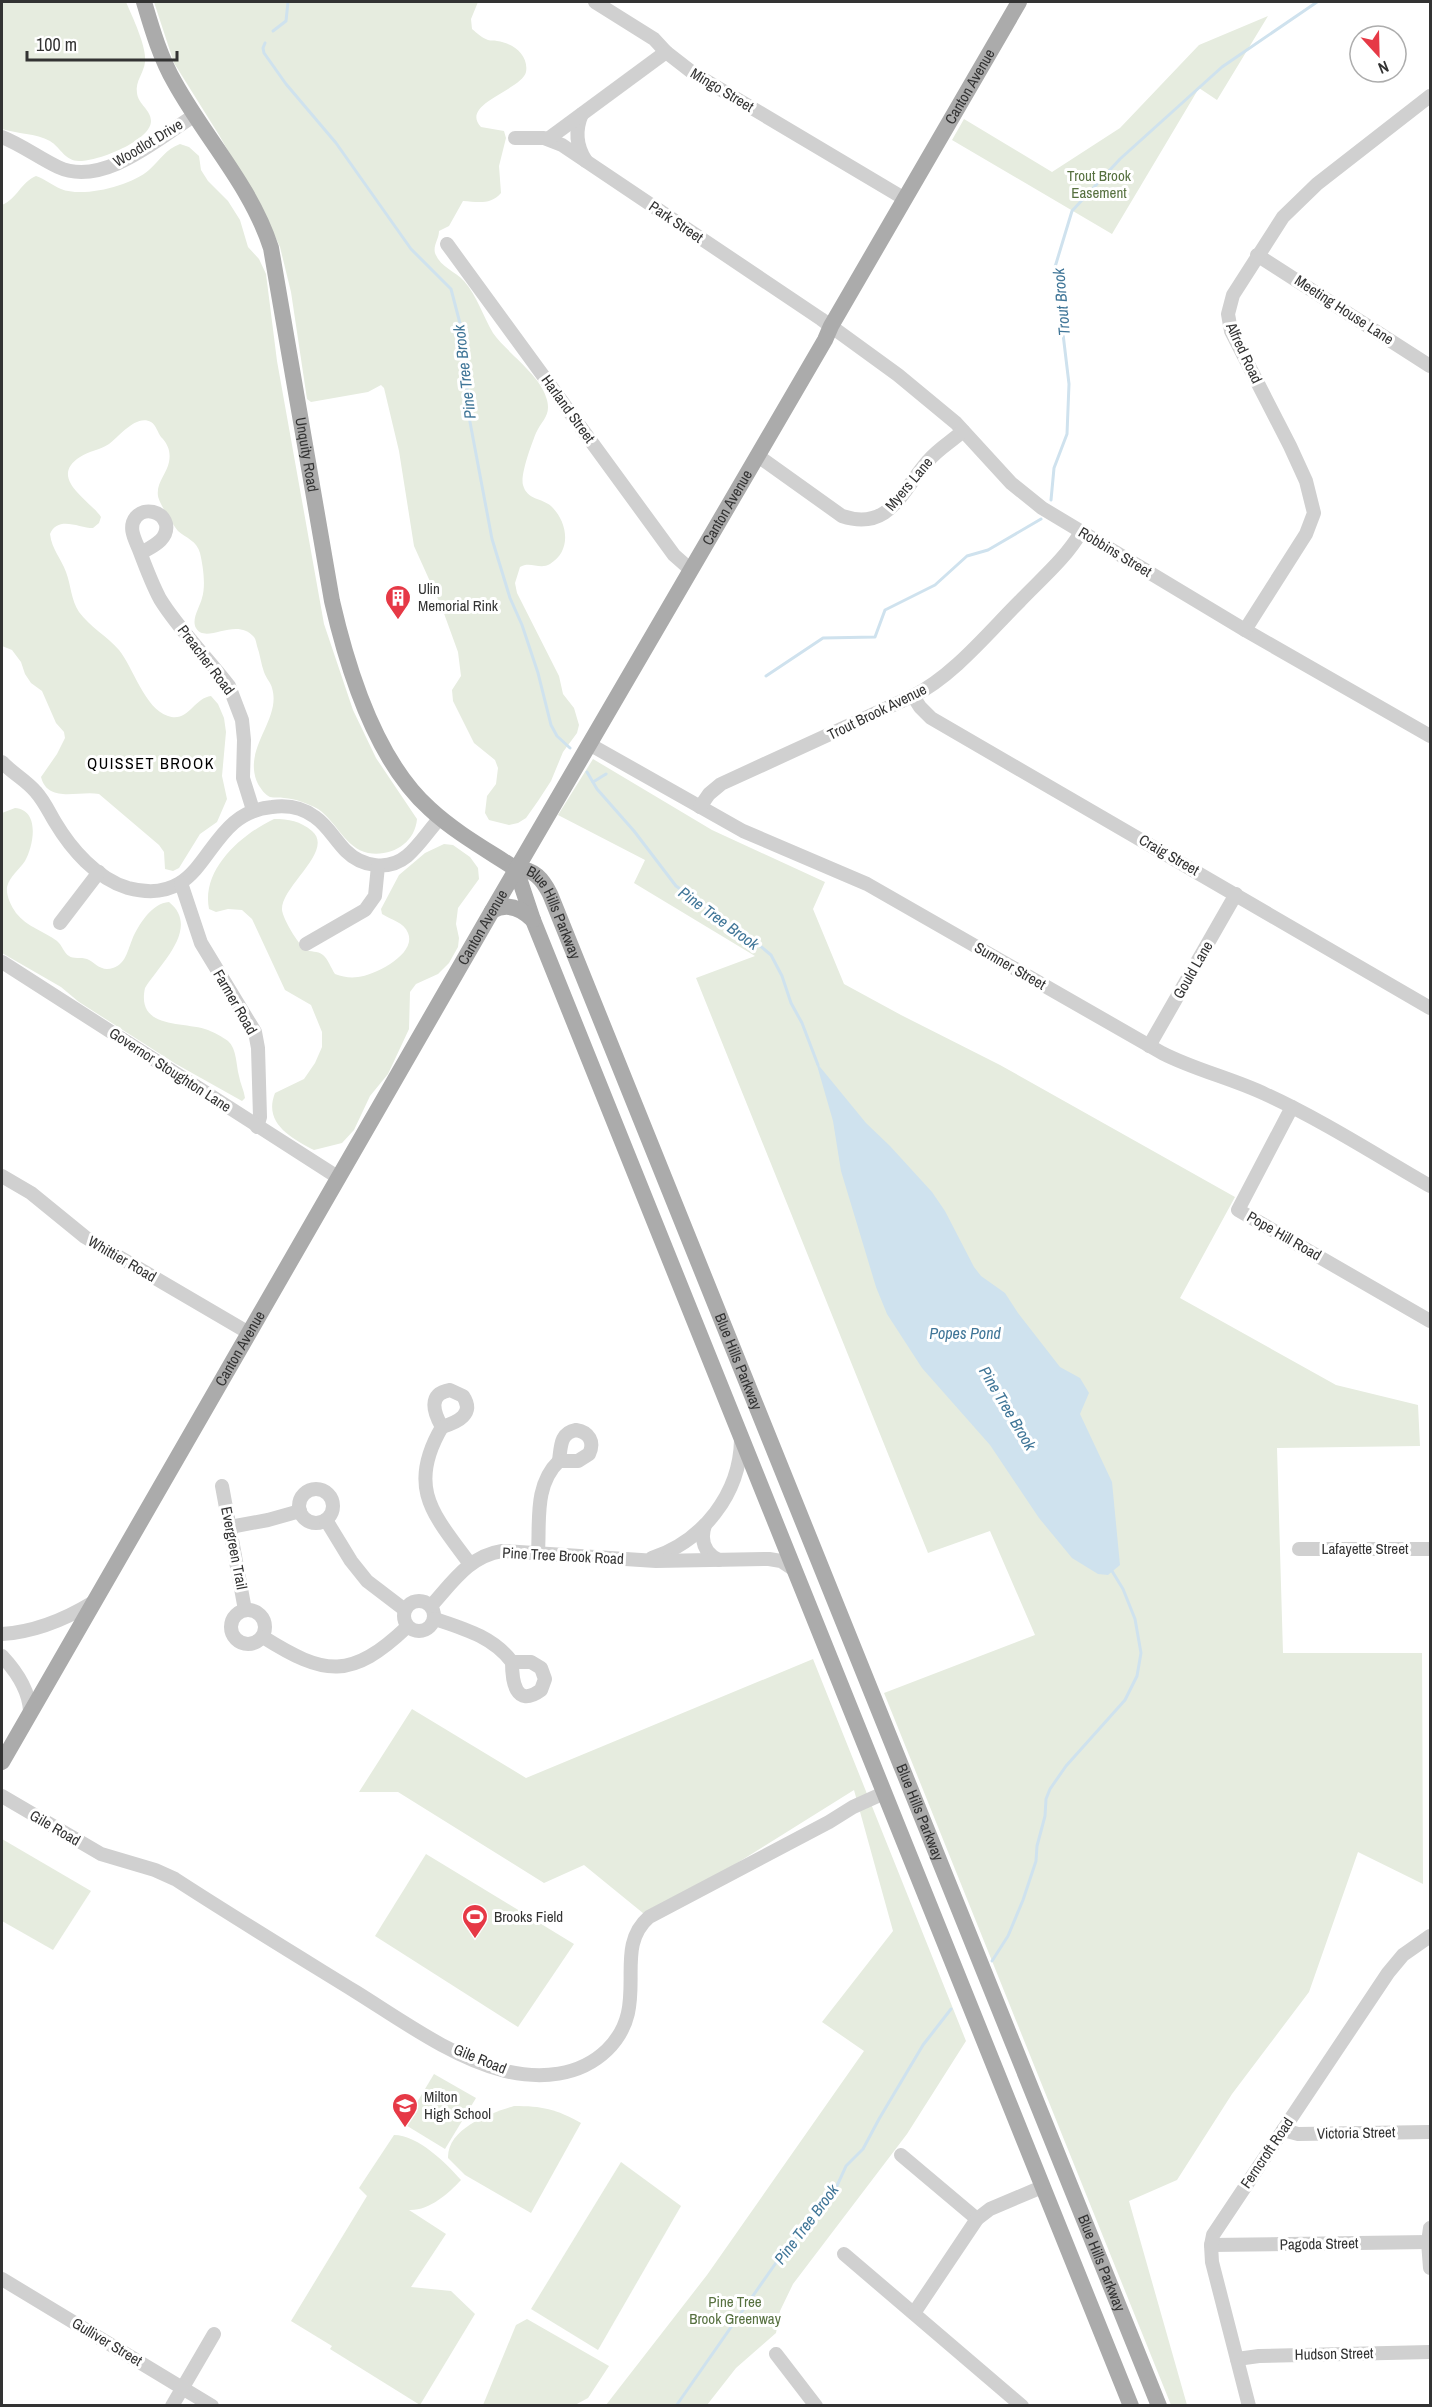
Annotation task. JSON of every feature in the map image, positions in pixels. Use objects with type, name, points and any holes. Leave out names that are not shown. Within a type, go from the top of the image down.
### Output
[{"type":"main road","name":"Unquity Road","points":[[144,2],[164,62],[195,115],[243,188],[260,220],[271,248],[328,582],[340,633],[371,721],[393,764],[416,795],[440,818],[516,869]]},
{"type":"main road","name":"Canton Avenue","points":[[2,1762],[1019,2]]},
{"type":"main road","name":"Blue Hills Parkway","points":[[1131,2406],[708,1358],[533,920],[516,869],[526,869],[535,874],[546,886],[554,903],[1159,2406]]},
{"type":"main road","points":[[533,920],[532,910],[537,903],[544,900],[554,903]]},
{"type":"main road","points":[[492,911],[512,906],[533,920]]},
{"type":"main road","points":[[708,1358],[732,1348]]},
{"type":"main road","points":[[1044,2191],[1071,2185]]},
{"type":"street","name":"Mingo Street","points":[[595,2],[654,39],[693,74],[906,200]]},
{"type":"street","points":[[548,139],[666,52]]},
{"type":"street","name":"Alfred Road","points":[[1245,630],[1306,534],[1314,513],[1310,493],[1301,469],[1234,337],[1228,320],[1228,308],[1233,295],[1277,224],[1298,201],[1429,99]]},
{"type":"street","points":[[582,114],[577,128],[578,140],[586,161]]},
{"type":"street","name":"Woodlot Drive","points":[[2,137],[59,167],[87,172],[102,170],[120,163],[195,115]]},
{"type":"street","name":"Park Street","points":[[515,138],[548,139],[562,145],[831,326]]},
{"type":"street","name":"Harland Street","points":[[447,244],[674,555],[691,570]]},
{"type":"street","name":"Meeting House Lane","points":[[1257,255],[1431,366]]},
{"type":"street","name":"Robbins Street","points":[[831,326],[910,384],[963,431],[1022,493],[1081,532],[1245,630],[1431,736]]},
{"type":"street","name":"Myers Lane","points":[[758,456],[842,516],[865,519],[883,515],[893,507],[928,460],[963,431]]},
{"type":"street","name":"Trout Brook Avenue","points":[[700,807],[709,794],[728,781],[914,696],[933,685],[980,641],[1067,552],[1081,532]]},
{"type":"street","name":"Preacher Road","points":[[141,553],[162,602],[224,679],[236,699],[244,733],[243,778],[253,810]]},
{"type":"street","name":"Craig Street","points":[[914,696],[920,707],[931,718],[1430,1005]]},
{"type":"street","name":"Sumner Street","points":[[589,744],[762,840],[861,881],[1185,1065],[1241,1084],[1292,1107],[1431,1186]]},
{"type":"street","points":[[2,762],[37,793],[72,846],[99,872],[116,883],[137,890],[160,889],[181,883],[198,869],[227,827],[253,810],[284,806],[304,811],[320,821],[348,853],[365,863],[378,866],[396,863],[407,856],[440,818]]},
{"type":"street","points":[[306,944],[365,910],[375,896],[378,866]]},
{"type":"street","points":[[60,923],[99,872]]},
{"type":"street","name":"Farmer Road","points":[[181,883],[201,943],[248,1018],[256,1037],[260,1117],[257,1127]]},
{"type":"street","name":"Gould Lane","points":[[1149,1046],[1236,894]]},
{"type":"street","name":"Governor Stoughton Lane","points":[[2,962],[339,1178]]},
{"type":"street","name":"Pope Hill Road","points":[[1292,1107],[1238,1210],[1431,1321]]},
{"type":"street","name":"Whittier Road","points":[[2,1176],[32,1193],[85,1237],[249,1333]]},
{"type":"street","points":[[442,1427],[427,1461],[425,1482],[428,1501],[436,1518],[470,1564]]},
{"type":"street","name":"Pine Tree Brook Road","points":[[645,1561],[676,1547],[705,1525],[721,1505],[733,1482],[740,1460],[741,1440]]},
{"type":"street","points":[[538,1552],[543,1486],[547,1474],[559,1461]]},
{"type":"street","name":"Evergreen Trail","points":[[222,1486],[245,1610]]},
{"type":"street","points":[[313,1490],[321,1490],[328,1495],[332,1503],[331,1513],[326,1520],[317,1523],[309,1522],[300,1511],[300,1500],[313,1490]]},
{"type":"street","points":[[230,1527],[300,1511]]},
{"type":"street","points":[[326,1520],[351,1561],[367,1581],[405,1610]]},
{"type":"street","points":[[705,1525],[702,1540],[705,1549],[711,1556],[720,1560]]},
{"type":"street","name":"Lafayette Street","points":[[1299,1549],[1431,1549]]},
{"type":"street","name":"Pine Tree Brook Road","points":[[433,1612],[470,1564],[495,1552],[510,1550],[645,1561],[769,1559],[781,1562],[793,1569]]},
{"type":"street","points":[[2,1634],[50,1624],[92,1603]]},
{"type":"street","points":[[433,1612],[432,1625],[425,1629],[415,1631],[407,1627],[403,1619],[405,1610],[416,1603],[426,1603],[433,1612],[498,1646],[512,1662]]},
{"type":"street","name":"Evergreen Trail","points":[[245,1610],[256,1612],[263,1618],[266,1627],[263,1637],[256,1643],[247,1645],[234,1638],[231,1630],[232,1621],[237,1614],[245,1610]]},
{"type":"street","points":[[263,1637],[305,1662],[334,1668],[348,1666],[368,1658],[407,1627]]},
{"type":"street","points":[[2,1656],[22,1683],[30,1711]]},
{"type":"street","name":"Gile Road","points":[[2,1796],[101,1854],[155,1870],[175,1879],[408,2024],[461,2053],[502,2070],[541,2075],[562,2073],[585,2066],[618,2038],[627,2020],[630,2005],[632,1942],[639,1926],[649,1917],[829,1822],[853,1807],[884,1793]]},
{"type":"street","name":"Ferncroft Road","points":[[1210,2245],[1216,2230],[1394,1965],[1408,1951],[1429,1940]]},
{"type":"street","name":"Victoria Street","points":[[1283,2130],[1298,2134],[1431,2132]]},
{"type":"street","points":[[901,2155],[976,2219]]},
{"type":"street","points":[[914,2313],[976,2219],[990,2209],[1044,2191]]},
{"type":"street","points":[[1429,2235],[1431,2268]]},
{"type":"street","name":"Pagoda Street","points":[[1210,2245],[1429,2235]]},
{"type":"street","points":[[1210,2245],[1212,2262],[1249,2406]]},
{"type":"street","points":[[844,2254],[1022,2406]]},
{"type":"street","name":"Gulliver Street","points":[[2,2279],[212,2406]]},
{"type":"street","points":[[172,2406],[214,2334]]},
{"type":"street","name":"Hudson Street","points":[[1237,2359],[1258,2356],[1431,2352]]},
{"type":"street","points":[[776,2354],[816,2406]]},
{"type":"green space","points":[[2,2],[126,2],[144,48],[144,66],[137,85],[137,93],[150,117],[149,129],[133,143],[121,149],[97,158],[79,161],[70,159],[45,138],[2,129]]},
{"type":"green space","points":[[154,2],[478,2],[471,19],[472,29],[486,39],[509,44],[519,51],[525,60],[526,72],[522,79],[485,104],[478,111],[476,119],[481,127],[504,131],[506,138],[499,166],[501,193],[489,201],[463,201],[449,226],[439,231],[435,245],[437,258],[469,287],[493,333],[538,382],[544,391],[548,405],[547,414],[536,433],[527,459],[523,485],[528,493],[547,503],[557,513],[564,528],[564,544],[562,552],[550,564],[520,567],[515,583],[517,593],[559,676],[563,694],[574,708],[579,725],[577,733],[563,752],[551,781],[526,818],[518,823],[509,825],[489,820],[485,813],[487,796],[496,784],[498,768],[495,760],[474,743],[453,701],[452,690],[461,676],[458,652],[442,608],[414,546],[399,451],[384,388],[381,385],[368,392],[311,402],[307,399],[291,292],[280,247],[265,215],[219,135],[174,63]]},
{"type":"green space","name":"Trout Brook Easement","points":[[1268,16],[1217,100],[1199,88],[1112,234],[952,140],[964,119],[1052,172],[1120,128],[1199,45]]},
{"type":"green space","points":[[180,144],[189,147],[199,156],[201,170],[208,181],[228,201],[240,220],[248,247],[259,259],[266,274],[277,361],[324,624],[353,710],[376,758],[417,819],[412,835],[407,841],[386,853],[368,853],[360,850],[353,846],[318,809],[297,800],[270,797],[258,784],[254,771],[254,759],[272,712],[274,700],[271,686],[264,672],[255,639],[247,631],[230,629],[207,634],[196,628],[195,617],[204,587],[200,553],[194,543],[178,531],[159,499],[159,487],[170,455],[167,445],[151,422],[140,421],[128,427],[109,444],[83,455],[71,465],[68,473],[74,489],[101,517],[99,523],[93,528],[63,524],[54,528],[50,534],[79,612],[119,650],[153,705],[160,712],[175,717],[181,716],[200,701],[211,696],[218,704],[224,718],[226,732],[222,776],[227,799],[217,822],[200,834],[179,868],[173,871],[165,869],[164,852],[159,845],[99,794],[57,793],[45,785],[41,777],[57,754],[65,738],[64,732],[56,723],[42,691],[31,683],[21,662],[12,650],[2,646],[2,205],[12,199],[26,182],[36,176],[61,189],[82,192],[106,189],[131,181],[149,170],[167,152]]},
{"type":"green space","points":[[593,759],[712,830],[825,882],[813,909],[844,984],[1000,1065],[1235,1197],[1180,1298],[1336,1385],[1418,1405],[1420,1446],[1277,1448],[1283,1653],[1422,1653],[1423,1884],[1358,1852],[1309,1992],[1232,2094],[1177,2180],[1129,2201],[1187,2405],[1171,2405],[884,1693],[1035,1635],[990,1531],[928,1553],[696,978],[755,956],[634,883],[645,860],[558,815]]},
{"type":"green space","points":[[15,808],[23,810],[28,815],[33,829],[31,846],[25,861],[8,883],[9,901],[20,918],[57,941],[69,956],[87,959],[104,969],[118,966],[122,963],[138,928],[151,911],[169,902],[178,912],[181,923],[175,946],[145,988],[144,1001],[148,1011],[155,1017],[175,1024],[208,1030],[231,1044],[245,1098],[242,1101],[176,1064],[79,1002],[61,987],[2,953],[2,813]]},
{"type":"green space","points":[[274,819],[299,823],[312,831],[317,839],[317,848],[290,890],[282,910],[288,925],[302,946],[323,955],[335,974],[341,976],[358,977],[374,972],[401,956],[409,941],[408,933],[400,924],[382,914],[381,909],[399,875],[425,853],[444,844],[453,845],[470,857],[478,868],[479,879],[458,908],[456,924],[458,947],[449,963],[438,974],[416,984],[410,992],[409,1029],[388,1074],[370,1096],[354,1130],[342,1143],[314,1150],[288,1135],[281,1128],[273,1113],[272,1104],[275,1093],[304,1079],[322,1047],[322,1032],[311,1005],[285,990],[252,919],[242,910],[228,909],[216,912],[209,909],[208,894],[211,880],[218,867],[237,844]]},
{"type":"green space","name":"Pine Tree Brook Greenway","points":[[813,1659],[966,2041],[907,2134],[793,2284],[780,2311],[776,2333],[736,2368],[707,2405],[606,2405],[707,2275],[864,2051],[822,2022],[893,1931],[854,1790],[649,1918],[584,1865],[544,1883],[398,1792],[359,1792],[412,1709],[526,1778]]},
{"type":"green space","points":[[2,1839],[91,1891],[53,1950],[2,1921]]},
{"type":"green space","name":"Brooks Field","points":[[426,1854],[574,1944],[518,2027],[375,1936]]},
{"type":"green space","points":[[434,2074],[476,2098],[445,2149],[404,2124]]},
{"type":"green space","points":[[514,2106],[549,2109],[581,2123],[531,2213],[465,2175],[448,2158],[450,2147],[462,2130],[472,2123]]},
{"type":"green space","points":[[394,2135],[403,2136],[422,2145],[440,2158],[461,2180],[431,2205],[409,2210],[446,2234],[411,2287],[451,2291],[475,2314],[420,2405],[330,2349],[332,2346],[291,2321],[367,2196],[359,2188]]},
{"type":"green space","points":[[621,2162],[681,2206],[598,2350],[531,2309]]},
{"type":"green space","points":[[527,2319],[609,2366],[588,2398],[575,2405],[483,2405],[516,2325]]},
{"type":"water","name":"Popes Pond","points":[[816,1062],[866,1123],[932,1192],[981,1276],[1005,1293],[1060,1367],[1080,1378],[1089,1393],[1080,1414],[1112,1482],[1120,1565],[1108,1575],[1098,1574],[1072,1558],[1039,1518],[990,1445],[922,1368],[887,1314],[876,1287],[841,1171],[833,1121]]},
{"type":"waterway","name":"Pine Tree Brook","points":[[273,31],[286,21],[288,2]]},
{"type":"waterway","name":"Trout Brook","points":[[1051,500],[1054,468],[1067,434],[1069,384],[1055,267],[1072,211],[1120,159],[1222,67],[1317,2]]},
{"type":"waterway","name":"Pine Tree Brook","points":[[265,43],[264,53],[286,84],[336,143],[411,249],[451,289],[462,331],[470,422],[492,539],[510,598],[538,673],[551,725],[557,736],[570,748]]},
{"type":"waterway","name":"Trout Brook","points":[[766,676],[823,638],[875,637],[885,610],[935,585],[967,556],[988,550],[1041,519]]},
{"type":"waterway","name":"Pine Tree Brook","points":[[587,772],[597,789],[634,831],[676,886],[771,955],[782,976],[818,1065]]},
{"type":"waterway","name":"Trout Brook","points":[[593,782],[606,774]]},
{"type":"waterway","name":"Pine Tree Brook","points":[[992,1961],[1008,1936],[1023,1900],[1036,1861],[1046,1799],[1050,1789],[1066,1766],[1125,1700],[1137,1676],[1141,1653],[1135,1619],[1123,1589],[1112,1571]]},
{"type":"waterway","name":"Pine Tree Brook","points":[[676,2406],[780,2257],[835,2190],[846,2166],[863,2149],[923,2045],[951,2009]]},
{"type":"place","name":"Ulin Memorial Rink","points":[[398,621]]},
{"type":"place","name":"Brooks Field","points":[[475,1940]]},
{"type":"place","name":"Milton High School","points":[[405,2129]]},
{"type":"district","name":"QUISSET BROOK","points":[[151,763]]}]
